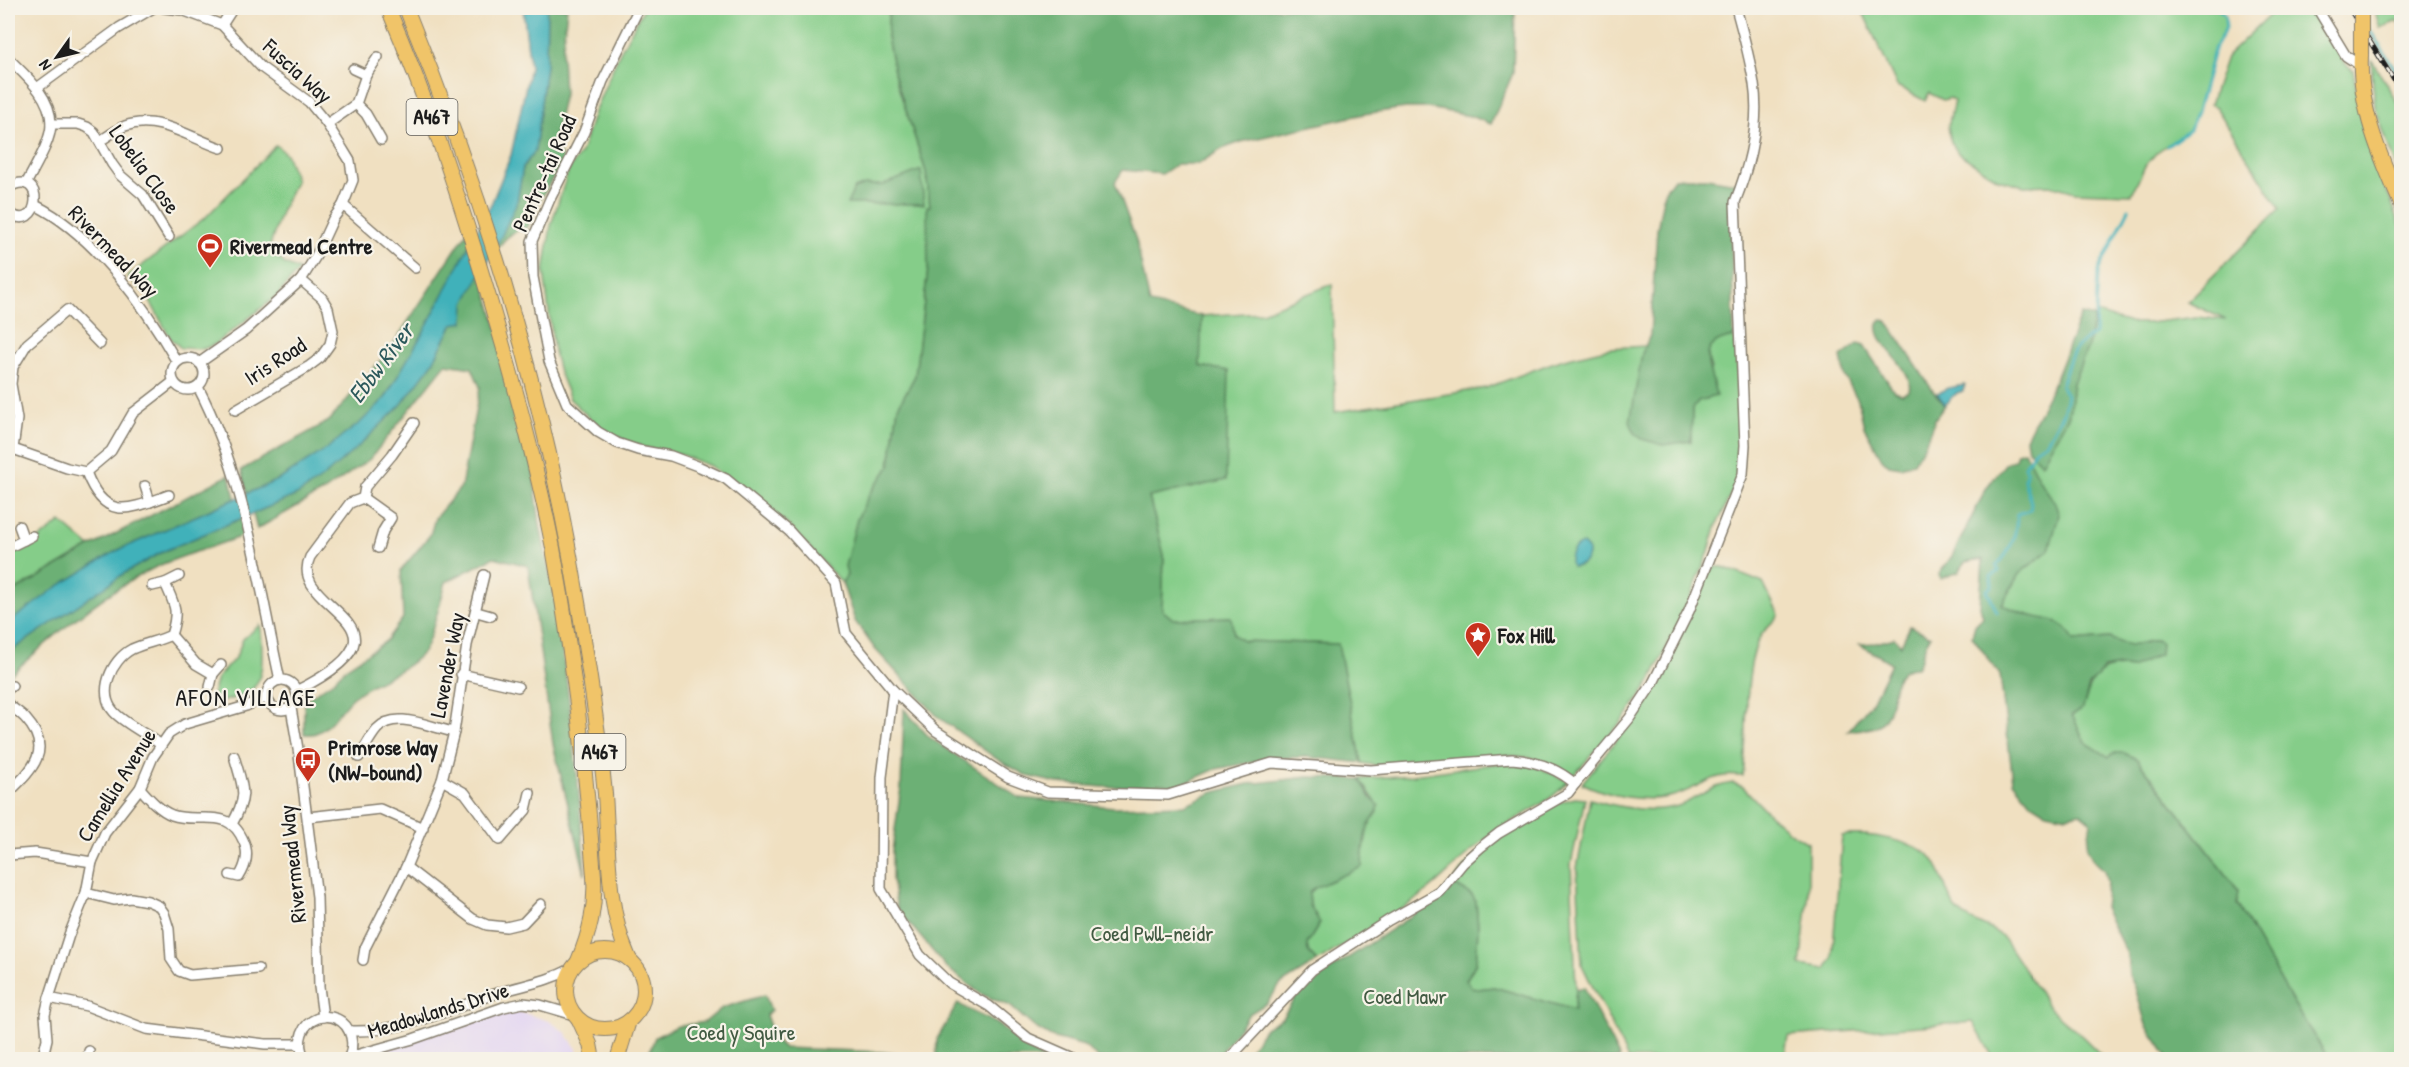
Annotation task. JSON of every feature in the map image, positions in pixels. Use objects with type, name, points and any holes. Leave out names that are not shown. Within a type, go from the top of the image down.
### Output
[{"type":"main road","name":"A467","points":[[388,8],[434,122],[490,298],[530,443],[552,548],[577,698],[588,792],[596,898],[593,918],[575,965]]},
{"type":"main road","name":"A467","points":[[406,8],[451,121],[503,284],[536,403],[568,545],[602,771],[613,911],[618,934],[629,958]]},
{"type":"main road","points":[[2361,8],[2361,60],[2367,113],[2377,145],[2402,206]]},
{"type":"main road","points":[[577,1017],[595,1028],[604,1029],[629,1021],[638,1012],[643,1001],[644,989],[637,967],[629,958],[618,953],[599,951],[575,965],[566,983],[567,1002],[590,1044],[593,1059]]},
{"type":"main road","points":[[617,1059],[629,1021]]},
{"type":"street","points":[[37,88],[119,28],[153,8]]},
{"type":"street","name":"Fuscia Way","points":[[164,8],[182,10],[222,25],[261,67],[309,102],[327,124],[350,161],[353,180],[343,206],[333,219],[316,256],[301,280],[246,330],[199,363]]},
{"type":"street","points":[[222,25],[233,8]]},
{"type":"street","name":"Pentre-tai Road","points":[[639,8],[603,81],[584,132],[550,199],[532,241],[533,277],[549,361],[567,404],[598,432],[638,450],[670,456],[726,479],[789,531],[836,583],[846,633],[893,690],[936,731],[1008,777],[1048,792],[1168,795],[1272,763],[1371,770],[1512,759],[1532,761],[1553,769],[1575,784]]},
{"type":"street","points":[[1228,1059],[1312,970],[1389,920],[1439,892],[1463,863],[1499,833],[1568,793],[1629,719],[1653,683],[1689,612],[1743,474],[1744,445],[1735,202],[1744,179],[1756,115],[1754,85],[1736,8]]},
{"type":"street","points":[[2318,8],[2346,56],[2361,60]]},
{"type":"street","points":[[327,124],[356,104],[366,75],[378,57]]},
{"type":"street","points":[[8,58],[37,88],[46,104],[51,124],[45,147],[26,184],[15,184],[8,188]]},
{"type":"street","points":[[353,69],[366,75]]},
{"type":"street","points":[[356,104],[366,114],[381,140]]},
{"type":"street","points":[[100,141],[123,127],[145,123],[167,126],[221,148]]},
{"type":"street","name":"Lobelia Close","points":[[51,124],[78,124],[87,127],[100,141],[120,175],[143,195],[169,237]]},
{"type":"street","points":[[199,153],[202,142]]},
{"type":"street","name":"Rivermead Way","points":[[10,214],[24,216],[33,210],[34,192],[26,184]]},
{"type":"street","name":"Rivermead Way","points":[[35,205],[54,214],[76,233],[129,289],[155,325],[177,362]]},
{"type":"street","points":[[343,206],[415,268]]},
{"type":"street","points":[[8,227],[10,214]]},
{"type":"street","name":"Iris Road","points":[[235,410],[308,367],[320,358],[330,345],[333,331],[328,308],[322,298],[301,280]]},
{"type":"street","points":[[86,472],[10,450],[17,419],[11,384],[13,367],[20,353],[67,310],[100,344]]},
{"type":"street","points":[[187,358],[199,363],[204,374],[198,387],[185,390],[173,382],[172,373],[177,362],[187,358]]},
{"type":"street","points":[[86,472],[111,451],[133,413],[173,382]]},
{"type":"street","points":[[198,387],[219,430],[237,482],[252,538],[280,680]]},
{"type":"street","points":[[363,498],[365,487],[392,455],[414,423]]},
{"type":"street","points":[[86,472],[92,490],[105,504],[120,509],[169,495]]},
{"type":"street","points":[[145,486],[150,502]]},
{"type":"street","points":[[291,708],[277,710],[268,702],[269,687],[275,681],[280,680],[290,682],[296,691],[326,676],[353,651],[355,639],[351,624],[314,588],[306,576],[306,565],[310,557],[350,503],[363,498],[395,515],[382,531],[378,548]]},
{"type":"street","points":[[8,548],[28,538],[19,526]]},
{"type":"street","name":"Lavender Way","points":[[363,960],[365,948],[406,867],[442,780],[454,732],[461,674],[484,575]]},
{"type":"street","points":[[152,586],[179,576]]},
{"type":"street","points":[[160,744],[113,712],[108,700],[108,677],[123,655],[132,649],[157,642],[171,635],[177,611],[165,583]]},
{"type":"street","points":[[477,612],[491,616]]},
{"type":"street","points":[[171,635],[196,664],[213,674]]},
{"type":"street","points":[[210,687],[213,674],[221,665]]},
{"type":"street","points":[[461,674],[518,687]]},
{"type":"street","points":[[893,690],[882,777],[881,889],[920,955],[949,983],[989,1006],[1028,1038],[1078,1059]]},
{"type":"street","name":"Rivermead Way","points":[[296,691],[296,701],[291,708],[308,817],[317,897],[322,1017]]},
{"type":"street","name":"Camellia Avenue","points":[[42,1059],[47,1039],[45,1015],[49,998],[69,935],[86,893],[92,862],[105,833],[140,788],[160,744],[185,724],[246,706],[267,697]]},
{"type":"street","points":[[8,704],[24,716],[34,729],[39,751],[37,762],[8,793]]},
{"type":"street","points":[[359,757],[376,730],[390,720],[411,721],[454,732]]},
{"type":"street","points":[[232,824],[242,806],[244,794],[234,756]]},
{"type":"street","points":[[442,780],[465,793],[500,840],[526,810],[530,793]]},
{"type":"street","points":[[140,788],[153,803],[170,814],[184,818],[219,818],[240,831],[246,847],[246,867],[239,877],[230,875]]},
{"type":"street","points":[[308,817],[380,809],[423,828]]},
{"type":"street","points":[[8,854],[36,853],[92,862]]},
{"type":"street","points":[[406,867],[473,920],[487,925],[506,927],[524,923],[541,904]]},
{"type":"street","points":[[86,893],[114,900],[131,898],[148,901],[159,906],[169,929],[171,959],[179,971],[190,975],[258,969]]},
{"type":"street","points":[[237,958],[238,970]]},
{"type":"street","name":"Meadowlands Drive","points":[[350,1030],[374,1032],[401,1026],[505,991],[537,984],[575,965]]},
{"type":"street","points":[[49,998],[87,1006],[146,1029],[265,1044],[299,1044]]},
{"type":"street","name":"Meadowlands Drive","points":[[348,1058],[413,1039],[480,1014],[523,1003],[540,1005],[577,1017]]},
{"type":"street","points":[[305,1059],[299,1044],[301,1032],[306,1024],[322,1017],[337,1019],[350,1030],[352,1042],[348,1058]]},
{"type":"shaded area","points":[[504,1007],[549,1021],[565,1032],[577,1049],[577,1060],[347,1060]]},
{"type":"green space","points":[[547,8],[567,8],[562,55],[564,94],[551,152],[559,151],[563,161],[533,212],[528,227],[510,235],[489,260],[517,202],[523,167],[535,151],[546,65]]},
{"type":"green space","points":[[644,8],[889,8],[887,37],[895,76],[926,172],[930,206],[928,269],[915,376],[898,407],[890,466],[870,493],[847,575],[842,583],[785,522],[710,466],[674,452],[646,448],[626,441],[599,427],[570,399],[559,372],[554,352],[544,272],[551,225],[569,169],[581,153],[594,112],[620,52]]},
{"type":"green space","points":[[889,8],[1515,8],[1513,73],[1491,124],[1470,116],[1429,108],[1406,108],[1364,114],[1241,142],[1222,149],[1198,164],[1177,164],[1162,174],[1123,170],[1115,182],[1136,240],[1150,304],[1202,316],[1200,366],[1229,371],[1226,480],[1149,497],[1164,555],[1162,610],[1173,619],[1231,617],[1234,635],[1243,641],[1338,644],[1362,763],[1308,757],[1276,758],[1216,769],[1180,785],[1103,787],[1057,783],[1027,776],[997,759],[938,717],[875,649],[855,621],[842,583],[847,575],[845,566],[857,519],[870,493],[890,466],[898,407],[915,376],[928,269],[927,206],[930,206],[926,172],[895,76],[887,37]]},
{"type":"green space","points":[[1861,8],[2218,8],[2225,16],[2226,28],[2215,47],[2197,112],[2189,130],[2157,152],[2145,166],[2132,194],[2075,192],[2050,185],[2024,186],[1998,179],[1958,153],[1951,142],[1948,127],[1954,101],[1950,98],[1943,100],[1929,93],[1925,101],[1897,86]]},
{"type":"green space","points":[[2277,8],[2314,8],[2344,63],[2353,70],[2362,123],[2401,226],[2401,1059],[2329,1059],[2296,1008],[2237,904],[2239,891],[2150,775],[2137,759],[2124,753],[2109,758],[2085,742],[2072,715],[2083,708],[2093,681],[2098,675],[2112,668],[2132,668],[2155,640],[2128,646],[2109,638],[2074,641],[2070,633],[2059,624],[2021,613],[2002,604],[2019,574],[2049,550],[2058,515],[2029,460],[2033,453],[2042,462],[2069,415],[2073,383],[2088,346],[2096,313],[2130,323],[2197,317],[2226,320],[2187,302],[2280,209],[2216,107],[2210,104],[2226,57]]},
{"type":"green space","points":[[2401,10],[2401,26],[2398,21],[2380,28],[2375,12]]},
{"type":"green space","points":[[2371,59],[2401,108],[2401,182],[2375,107]]},
{"type":"green space","points":[[276,145],[286,154],[296,180],[281,212],[269,249],[285,264],[299,270],[277,296],[215,344],[203,349],[181,348],[171,339],[146,294],[127,277],[207,216]]},
{"type":"green space","points":[[921,170],[924,204],[847,204],[854,189],[865,185],[883,185]]},
{"type":"green space","points":[[1674,178],[1707,178],[1736,183],[1730,199],[1734,337],[1721,340],[1709,351],[1709,366],[1716,396],[1698,401],[1692,411],[1691,441],[1663,445],[1642,439],[1635,433],[1630,422],[1642,354],[1650,335],[1657,230],[1664,192]]},
{"type":"green space","points":[[469,229],[530,443],[540,526],[557,609],[569,700],[585,874],[553,744],[528,566],[494,557],[446,582],[423,652],[407,666],[353,697],[332,722],[319,732],[304,734],[304,706],[308,698],[332,682],[347,667],[385,642],[403,618],[401,570],[430,535],[435,518],[461,487],[480,387],[472,368],[446,364],[370,459],[324,491],[257,529],[241,470],[329,421],[390,349]]},
{"type":"green space","points":[[1332,284],[1335,412],[1486,388],[1560,360],[1610,348],[1646,346],[1642,354],[1691,441],[1692,411],[1711,369],[1709,349],[1720,340],[1734,337],[1738,365],[1742,449],[1740,474],[1716,527],[1687,606],[1650,682],[1629,713],[1573,776],[1558,767],[1533,758],[1504,755],[1378,766],[1362,763],[1338,644],[1243,641],[1234,635],[1230,617],[1173,619],[1162,610],[1164,555],[1149,497],[1226,480],[1199,366],[1202,316],[1262,312]]},
{"type":"green space","points":[[2081,314],[2094,317],[2088,346],[2073,383],[2069,415],[2042,463],[2028,450],[2026,438],[2051,389]]},
{"type":"green space","points":[[1882,319],[1888,322],[1931,388],[1945,405],[1935,419],[1924,446],[1914,462],[1901,467],[1889,465],[1882,459],[1864,427],[1858,400],[1845,377],[1841,357],[1858,344],[1864,346],[1894,391],[1902,394],[1909,391],[1906,373],[1878,332],[1878,323]]},
{"type":"green space","points":[[2024,451],[2054,501],[2059,515],[2049,550],[2019,574],[2002,604],[2022,613],[2059,623],[2074,641],[2109,638],[2129,646],[2156,640],[2161,643],[2160,654],[2132,668],[2119,666],[2104,669],[2089,686],[2083,708],[2072,715],[2085,742],[2109,757],[2113,753],[2124,753],[2137,759],[2229,878],[2239,892],[2237,904],[2296,1008],[2329,1059],[2164,1059],[2167,1056],[2146,1025],[2135,987],[2129,975],[2127,954],[2104,908],[2107,882],[2104,870],[2093,860],[2087,848],[2091,822],[2080,813],[2067,816],[2046,812],[2030,802],[2013,781],[2000,675],[1972,636],[1975,625],[1983,617],[1980,607],[1983,559],[1965,562],[1959,572],[1940,579],[1939,574],[1952,556],[1987,487],[2005,464],[2015,459],[2017,453]]},
{"type":"green space","points":[[229,475],[245,535],[158,566],[137,577],[79,616],[8,677],[8,595],[90,547]]},
{"type":"green space","points":[[61,522],[90,547],[8,595],[8,554],[36,541]]},
{"type":"green space","points":[[1723,567],[1763,583],[1779,615],[1761,636],[1750,668],[1743,776],[1718,777],[1673,796],[1650,799],[1614,795],[1582,783],[1639,712],[1664,671],[1710,570]]},
{"type":"green space","points":[[260,625],[262,667],[257,684],[245,694],[215,703],[213,692],[217,678],[236,657],[243,639]]},
{"type":"green space","points":[[1910,626],[1931,636],[1917,667],[1907,669],[1900,674],[1889,712],[1884,720],[1874,727],[1848,731],[1872,702],[1891,663],[1859,644],[1876,643],[1894,638],[1901,645]]},
{"type":"green space","name":"Coed Pwll-neidr","points":[[904,709],[929,737],[1020,798],[1114,807],[1185,805],[1211,793],[1248,784],[1308,777],[1360,779],[1372,799],[1379,805],[1366,832],[1362,867],[1312,889],[1309,893],[1310,905],[1320,923],[1307,944],[1308,951],[1317,962],[1280,985],[1267,1003],[1249,1014],[1218,1056],[1213,1059],[1099,1059],[1084,1046],[1051,1037],[1034,1027],[1010,1006],[981,994],[946,967],[897,909],[892,880],[892,851],[901,787]]},
{"type":"green space","points":[[1508,762],[1540,768],[1568,781],[1543,803],[1484,840],[1418,898],[1317,962],[1308,951],[1307,944],[1320,923],[1310,905],[1309,893],[1364,849],[1368,826],[1378,812],[1376,802],[1360,779],[1413,775]]},
{"type":"green space","points":[[1733,783],[1743,787],[1791,833],[1808,843],[1808,900],[1800,965],[1826,969],[1832,958],[1842,836],[1863,835],[1905,843],[1934,860],[1955,907],[1971,920],[2002,936],[2050,1009],[2105,1059],[1994,1059],[1973,1022],[1788,1036],[1784,1059],[1628,1059],[1582,965],[1577,868],[1590,799],[1634,808],[1667,808],[1685,803],[1718,786]]},
{"type":"green space","points":[[1575,798],[1585,799],[1571,864],[1576,989],[1574,1010],[1494,987],[1478,989],[1471,987],[1466,981],[1476,963],[1478,927],[1476,902],[1472,895],[1453,884],[1463,868],[1499,837],[1531,816]]},
{"type":"green space","name":"Coed Mawr","points":[[1453,884],[1472,895],[1476,902],[1478,927],[1476,963],[1466,980],[1471,987],[1478,989],[1494,987],[1574,1010],[1576,989],[1584,987],[1620,1059],[1243,1059],[1265,1028],[1282,1018],[1295,998],[1328,971],[1434,901]]},
{"type":"green space","name":"Coed y Squire","points":[[765,995],[771,1010],[766,1015],[774,1038],[784,1048],[882,1052],[934,1059],[647,1059],[655,1037],[678,1026],[705,1022],[722,1008]]},
{"type":"green space","points":[[958,1003],[995,1023],[1033,1053],[1049,1059],[936,1059],[937,1039]]},
{"type":"water","points":[[523,8],[547,8],[546,65],[535,151],[523,167],[517,202],[502,235],[465,303],[464,322],[453,324],[432,364],[401,405],[321,479],[297,495],[162,552],[125,573],[8,653],[8,623],[57,587],[116,551],[280,479],[322,452],[361,422],[385,398],[424,331],[492,202],[511,155],[530,67]]},
{"type":"water","points":[[1965,385],[1963,391],[1957,393],[1945,405],[1937,393],[1948,388]]},
{"type":"water","points":[[1583,544],[1587,548],[1587,559],[1582,564],[1571,567],[1572,553],[1576,547]]},
{"type":"waterway","points":[[2167,146],[2189,130],[2197,112],[2215,47],[2226,28],[2225,16],[2218,8]]},
{"type":"waterway","points":[[2367,26],[2402,80]]},
{"type":"waterway","points":[[1997,612],[1987,590],[1992,586],[1991,576],[1999,571],[1996,565],[2006,555],[2012,542],[2017,514],[2030,510],[2031,503],[2024,480],[2027,472],[2025,466],[2035,449],[2046,443],[2063,413],[2067,395],[2061,385],[2072,355],[2080,344],[2095,334],[2098,271],[2129,209]]},
{"type":"railway","points":[[2349,8],[2402,93]]},
{"type":"place","name":"Rivermead Centre","points":[[210,269]]},
{"type":"place","name":"Fox Hill","points":[[1478,658]]},
{"type":"place","name":"Primrose Way (NW-bound)","points":[[308,783]]},
{"type":"district","name":"AFON VILLAGE","points":[[246,698]]},
{"type":"water label","name":"Ebbw River","points":[[381,363]]}]
